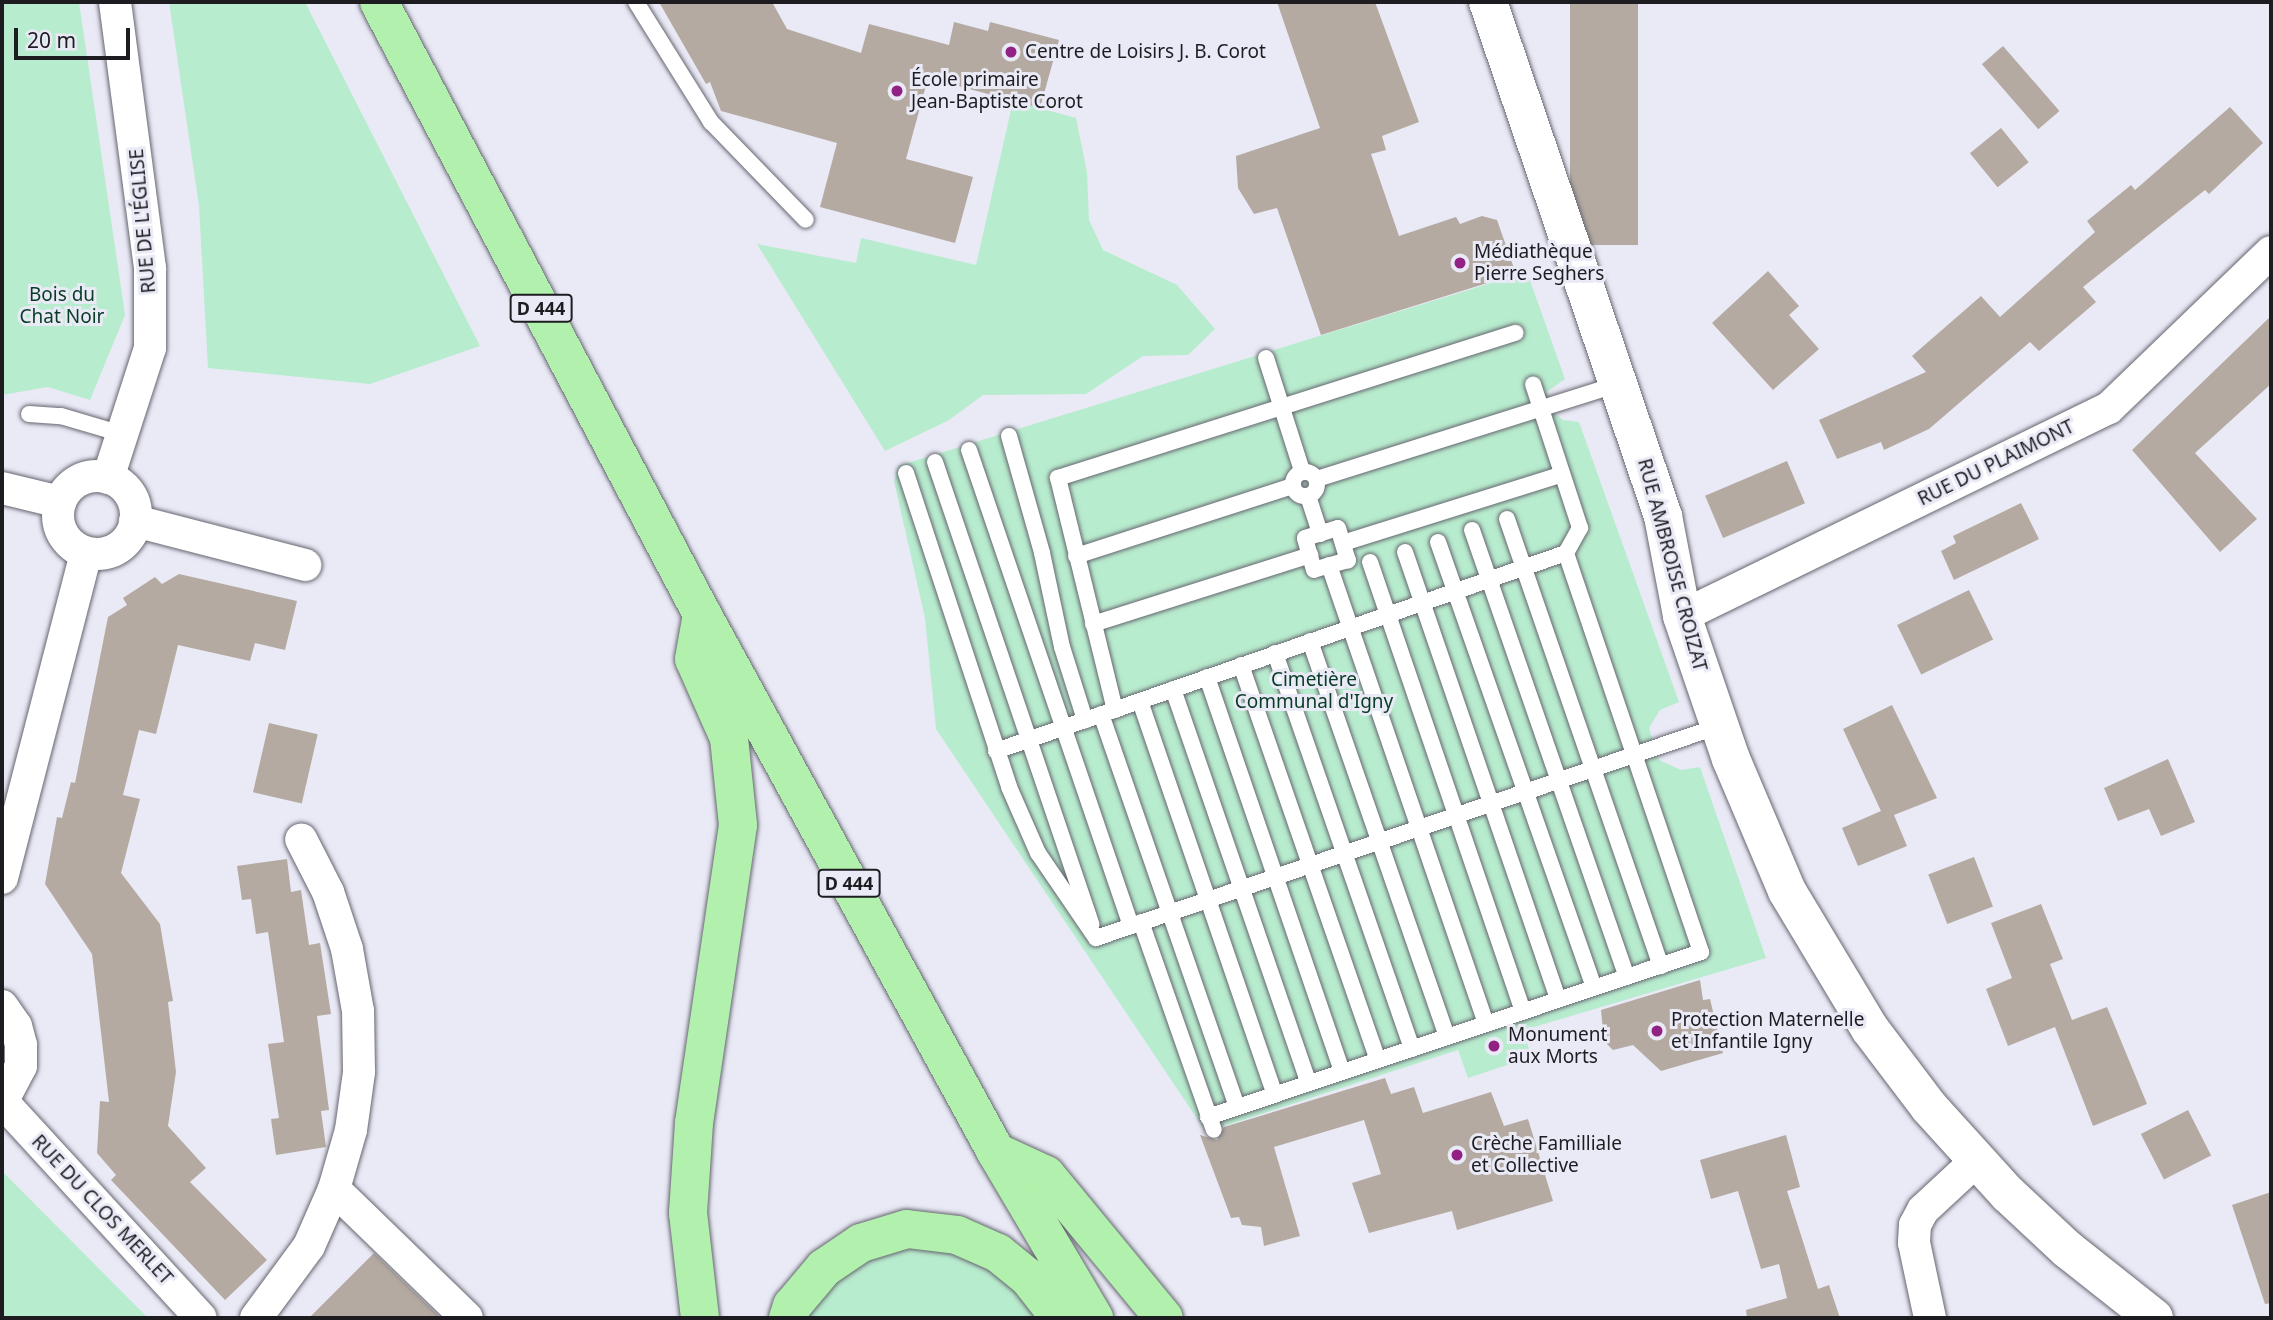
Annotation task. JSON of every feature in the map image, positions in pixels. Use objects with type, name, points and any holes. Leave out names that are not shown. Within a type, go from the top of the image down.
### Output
[{"type":"main road","name":"D 444","points":[[379,2],[702,614],[996,1152],[1094,1318]]},
{"type":"main road","points":[[700,1318],[688,1213],[694,1123],[738,825],[729,738],[694,659],[702,614]]},
{"type":"main road","points":[[996,1152],[1046,1175],[1164,1318]]},
{"type":"main road","points":[[788,1318],[792,1306],[824,1268],[861,1243],[907,1229],[957,1235],[998,1253],[1028,1277],[1052,1308],[1084,1318]]},
{"type":"street","name":"RUE DE L'ÉGLISE","points":[[108,478],[150,348],[150,268],[116,2]]},
{"type":"street","name":"RUE AMBROISE CROIZAT","points":[[1488,2],[1663,516],[1682,616],[1719,726],[1787,891],[1844,990],[1904,1075],[1979,1164],[2067,1249],[2154,1318]]},
{"type":"street","name":"RUE DU PLAIMONT","points":[[1682,616],[2109,408],[2271,252]]},
{"type":"street","points":[[108,478],[124,487],[134,500],[135,521],[126,542],[113,552],[86,553],[69,544],[61,531],[60,502],[81,479],[108,478]]},
{"type":"street","points":[[2,488],[60,502]]},
{"type":"street","points":[[135,521],[305,565]]},
{"type":"street","points":[[2,878],[86,553]]},
{"type":"street","points":[[256,1318],[309,1246],[334,1189],[351,1130],[359,1072],[358,1011],[343,938],[328,892],[301,839]]},
{"type":"street","points":[[2,1006],[16,1026],[21,1045],[21,1066],[2,1101]]},
{"type":"street","name":"RUE DU CLOS MERLET","points":[[2,1101],[201,1318]]},
{"type":"street","points":[[1930,1318],[1914,1243],[1915,1225],[1923,1210],[1979,1164]]},
{"type":"street","points":[[334,1189],[467,1318]]},
{"type":"lane","points":[[636,2],[711,122],[806,220]]},
{"type":"lane","points":[[1100,715],[1094,624],[1058,478],[1516,332]]},
{"type":"lane","points":[[1266,358],[1282,406],[1317,490],[1308,496],[1299,495],[1293,486]]},
{"type":"lane","points":[[996,751],[1566,553],[1580,528],[1560,475],[1533,384]]},
{"type":"lane","points":[[1076,555],[1293,486],[1310,475],[1618,384]]},
{"type":"lane","points":[[29,414],[61,416],[122,434]]},
{"type":"lane","points":[[1009,436],[1042,553],[1062,647],[1100,715],[1237,1107]]},
{"type":"lane","points":[[969,450],[1064,727],[1211,1123],[1237,1107],[1701,952],[1566,553]]},
{"type":"lane","points":[[935,462],[1096,938]]},
{"type":"lane","points":[[906,473],[996,751],[1038,853],[1096,938]]},
{"type":"lane","points":[[1343,543],[1560,475]]},
{"type":"lane","points":[[1308,496],[1320,534]]},
{"type":"lane","points":[[1507,519],[1661,966]]},
{"type":"lane","points":[[1338,528],[1348,560],[1314,570],[1305,538],[1320,534],[1338,528]]},
{"type":"lane","points":[[1472,530],[1627,977]]},
{"type":"lane","points":[[1438,542],[1594,988]]},
{"type":"lane","points":[[1405,552],[1558,1000]]},
{"type":"lane","points":[[1094,624],[1310,555]]},
{"type":"lane","points":[[1370,562],[1523,1012]]},
{"type":"lane","points":[[1329,565],[1486,1024]]},
{"type":"lane","points":[[1310,641],[1447,1037]]},
{"type":"lane","points":[[1276,653],[1412,1048]]},
{"type":"lane","points":[[1241,665],[1378,1060]]},
{"type":"lane","points":[[1207,677],[1342,1072]]},
{"type":"lane","points":[[1173,689],[1309,1083]]},
{"type":"lane","points":[[1140,701],[1275,1095]]},
{"type":"lane","points":[[1096,938],[1633,753],[1719,726]]},
{"type":"green space","name":"Bois du Chat Noir","points":[[2,2],[79,2],[125,315],[90,400],[48,387],[2,395]]},
{"type":"green space","points":[[169,2],[305,2],[480,346],[370,384],[208,368],[199,206]]},
{"type":"green space","points":[[1013,101],[1076,118],[1087,172],[1089,220],[1103,250],[1177,285],[1215,329],[1188,355],[1143,356],[1086,394],[983,395],[949,420],[885,451],[757,244],[856,263],[861,238],[976,265]]},
{"type":"green space","name":"Cimetière Communal d'Igny","points":[[1527,272],[1565,379],[1547,392],[1552,411],[1563,420],[1579,422],[1679,702],[1660,710],[1649,728],[1659,760],[1681,770],[1700,767],[1766,958],[1524,1030],[1531,1057],[1468,1078],[1458,1050],[1206,1132],[936,729],[925,618],[894,481],[898,466]]},
{"type":"green space","points":[[2,1171],[148,1318],[2,1318]]},
{"type":"green space","points":[[909,1247],[944,1250],[978,1260],[1006,1278],[1041,1318],[804,1318],[835,1281],[868,1258]]},
{"type":"building","points":[[659,2],[772,2],[787,29],[861,53],[869,24],[949,45],[954,22],[988,31],[990,22],[1059,40],[1040,108],[928,78],[906,159],[973,177],[955,243],[820,207],[837,143],[721,111],[710,82],[706,84]]},
{"type":"building","points":[[1277,2],[1375,2],[1419,122],[1382,136],[1386,150],[1371,154],[1399,236],[1456,217],[1460,224],[1482,216],[1497,220],[1516,274],[1321,335],[1277,208],[1254,214],[1238,188],[1236,156],[1320,128]]},
{"type":"building","points":[[1570,2],[1638,2],[1638,245],[1570,245]]},
{"type":"building","points":[[2003,46],[2059,111],[2038,129],[1982,64]]},
{"type":"building","points":[[2230,107],[2263,143],[2209,194],[2205,190],[2083,287],[2096,302],[2039,351],[2030,342],[1929,429],[1884,450],[1881,442],[1837,459],[1819,420],[1926,372],[1912,356],[1981,296],[2000,317],[2095,232],[2087,221],[2131,185],[2135,190]]},
{"type":"building","points":[[2001,128],[2029,162],[1998,187],[1970,153]]},
{"type":"building","points":[[1768,271],[1799,306],[1789,315],[1819,349],[1773,390],[1712,323]]},
{"type":"building","points":[[2271,316],[2271,384],[2195,453],[2257,519],[2220,552],[2132,450]]},
{"type":"building","points":[[1787,461],[1805,503],[1723,538],[1705,496]]},
{"type":"building","points":[[2021,503],[2039,539],[1954,580],[1941,551],[1956,543],[1953,536]]},
{"type":"building","points":[[179,574],[297,601],[285,650],[255,643],[250,661],[178,645],[156,734],[139,730],[123,795],[140,799],[121,873],[160,924],[173,1001],[168,1002],[176,1072],[168,1126],[206,1168],[190,1182],[267,1260],[225,1300],[111,1180],[116,1175],[97,1153],[100,1101],[109,1102],[92,954],[45,884],[57,817],[62,818],[71,782],[75,783],[108,617],[127,605],[123,598],[155,577],[162,584]]},
{"type":"building","points":[[1969,590],[1993,639],[1921,675],[1897,625]]},
{"type":"building","points":[[1892,705],[1937,798],[1894,815],[1907,846],[1858,866],[1842,828],[1881,811],[1843,729]]},
{"type":"building","points":[[269,723],[318,734],[302,803],[253,792]]},
{"type":"building","points":[[2168,759],[2195,822],[2161,836],[2149,809],[2118,821],[2104,788]]},
{"type":"building","points":[[1974,857],[1993,906],[1947,924],[1928,875]]},
{"type":"building","points":[[287,859],[291,892],[301,890],[309,945],[320,943],[331,1014],[317,1016],[329,1110],[321,1111],[326,1147],[276,1155],[271,1119],[279,1118],[268,1044],[284,1042],[268,932],[256,934],[251,899],[242,900],[237,866]]},
{"type":"building","points":[[2041,904],[2063,959],[2050,964],[2072,1020],[2107,1007],[2147,1104],[2093,1126],[2055,1027],[2008,1046],[1986,989],[2012,978],[1991,923]]},
{"type":"building","name":"Protection Maternelle et Infantile Igny","points":[[1700,980],[1703,1000],[1710,999],[1723,1053],[1661,1071],[1633,1045],[1613,1050],[1604,1041],[1601,1010]]},
{"type":"building","name":"Crèche Familliale et Collective","points":[[1385,1078],[1391,1094],[1414,1087],[1423,1113],[1491,1092],[1504,1126],[1528,1119],[1553,1201],[1457,1230],[1452,1211],[1369,1233],[1352,1183],[1381,1174],[1364,1120],[1274,1147],[1300,1236],[1264,1246],[1261,1227],[1242,1225],[1239,1217],[1231,1218],[1200,1135],[1217,1140],[1224,1127]]},
{"type":"building","points":[[2188,1110],[2211,1155],[2164,1180],[2141,1134]]},
{"type":"building","points":[[1786,1135],[1800,1187],[1787,1191],[1818,1289],[1829,1285],[1840,1318],[1747,1318],[1746,1310],[1787,1298],[1779,1264],[1761,1269],[1738,1191],[1711,1199],[1700,1160]]},
{"type":"building","points":[[2271,1192],[2271,1303],[2265,1304],[2232,1205]]},
{"type":"building","points":[[374,1253],[441,1318],[309,1318]]},
{"type":"place","name":"Centre de Loisirs J. B. Corot","points":[[1011,52]]},
{"type":"place","name":"École primaire Jean-Baptiste Corot","points":[[897,91]]},
{"type":"place","name":"Médiathèque Pierre Seghers","points":[[1460,263]]},
{"type":"place","name":"Protection Maternelle et Infantile Igny","points":[[1657,1031]]},
{"type":"place","name":"Monument aux Morts","points":[[1494,1046]]},
{"type":"place","name":"Crèche Familliale et Collective","points":[[1457,1155]]}]
